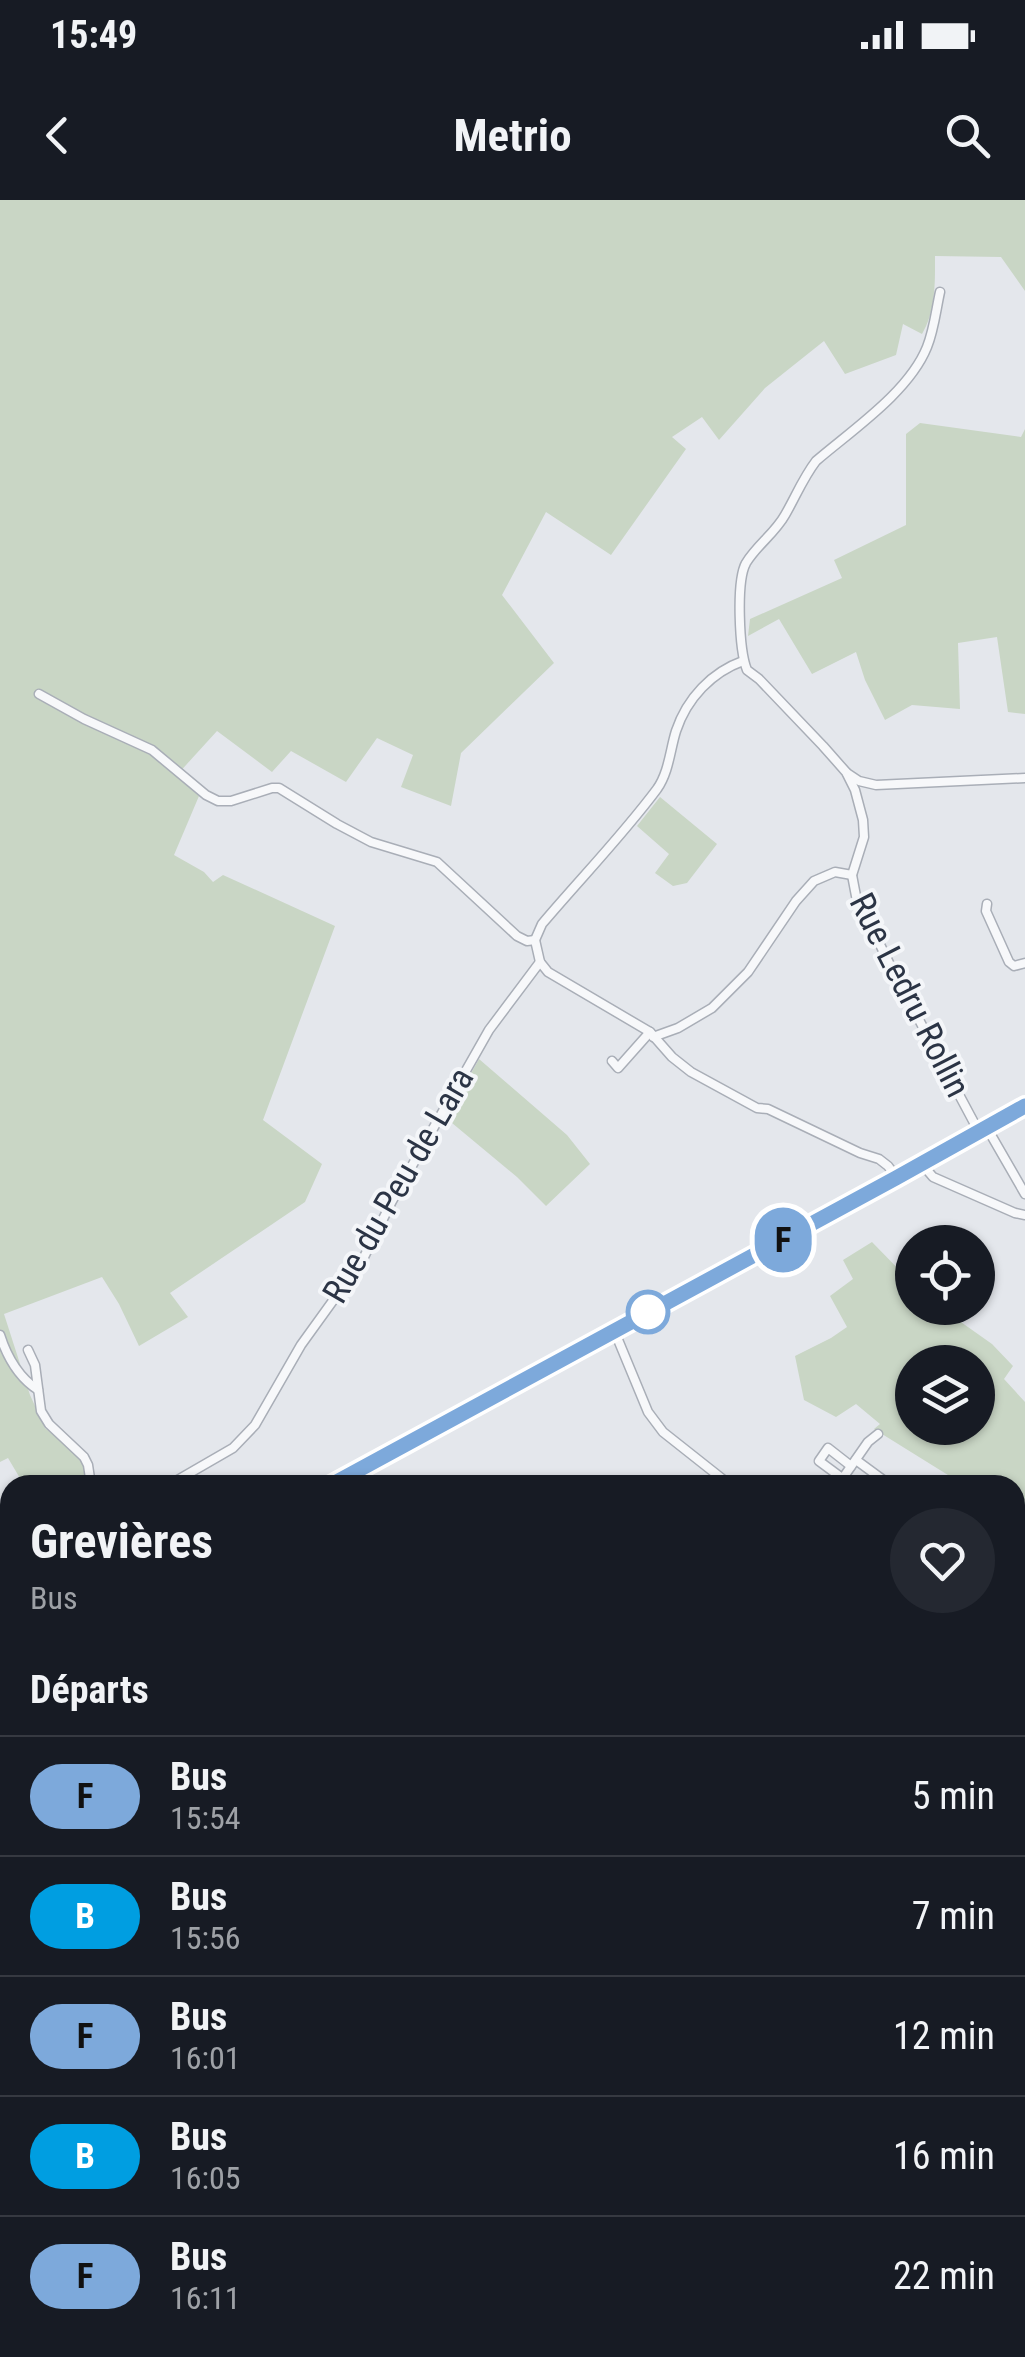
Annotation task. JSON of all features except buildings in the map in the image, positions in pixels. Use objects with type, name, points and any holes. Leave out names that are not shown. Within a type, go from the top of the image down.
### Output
[{"type":"main road","points":[[349,1475],[1025,1106]]},
{"type":"street","points":[[896,1178],[879,1158],[860,1154],[768,1109],[756,1108],[690,1072],[652,1034],[548,972],[540,962],[535,940],[542,924],[662,781],[677,729],[696,694],[713,676],[743,661],[741,576],[745,566],[775,531],[816,461],[905,384],[917,368],[931,336],[940,292]]},
{"type":"street","name":"Rue Ledru Rollin","points":[[743,661],[747,670],[846,772],[863,820],[864,837],[852,875],[856,896],[983,1130],[1025,1194]]},
{"type":"street","points":[[40,694],[152,750],[218,801],[279,788],[371,842],[437,862],[518,936],[535,940]]},
{"type":"street","points":[[846,772],[860,781],[876,784],[1025,778]]},
{"type":"street","points":[[612,1061],[618,1068],[652,1034],[678,1028],[712,1008],[748,972],[814,880],[835,872],[852,875]]},
{"type":"street","points":[[986,904],[1008,962],[1014,966],[1025,964]]},
{"type":"street","name":"Rue du Peu de Lara","points":[[186,1475],[232,1448],[255,1425],[301,1345],[364,1259],[401,1184],[484,1039],[540,962]]},
{"type":"street","points":[[922,1164],[933,1178],[1025,1214]]},
{"type":"street","points":[[614,1330],[648,1412],[662,1432],[717,1475]]},
{"type":"street","points":[[0,1335],[16,1370],[38,1390]]},
{"type":"street","points":[[28,1350],[35,1365],[41,1411],[49,1424],[84,1457],[90,1475]]},
{"type":"street","points":[[845,1475],[878,1434]]},
{"type":"street","points":[[833,1475],[819,1461],[828,1448],[874,1475]]},
{"type":"green space","points":[[0,200],[1025,200],[1025,291],[1001,257],[935,256],[932,306],[922,334],[903,324],[896,355],[845,374],[824,341],[765,388],[719,440],[702,417],[672,437],[686,449],[611,555],[546,512],[502,595],[554,663],[461,753],[451,806],[401,787],[413,755],[377,738],[346,782],[291,751],[272,772],[217,731],[176,776],[199,796],[174,855],[204,872],[213,882],[223,875],[335,926],[263,1120],[322,1164],[305,1202],[170,1293],[188,1317],[139,1346],[102,1277],[4,1314],[45,1428],[76,1453],[85,1475],[18,1475],[8,1458],[0,1462]]},
{"type":"green space","points":[[920,423],[1021,437],[1025,429],[1025,714],[1008,712],[997,637],[958,643],[960,709],[912,705],[885,720],[856,652],[812,674],[779,619],[748,636],[750,619],[842,578],[834,560],[906,525],[906,434]]},
{"type":"green space","points":[[660,797],[717,844],[687,883],[673,886],[655,873],[669,854],[637,826]]},
{"type":"green space","points":[[479,1059],[567,1135],[590,1164],[546,1206],[446,1118]]},
{"type":"green space","points":[[872,1242],[895,1266],[895,1325],[965,1325],[993,1345],[895,1345],[895,1442],[874,1429],[880,1424],[856,1404],[836,1417],[804,1400],[795,1356],[847,1327],[830,1296],[853,1279],[843,1260]]},
{"type":"green space","points":[[995,1347],[1013,1366],[1004,1379],[1025,1402],[1025,1475],[948,1475],[900,1445],[995,1445]]},
{"type":"bus line","name":"F","points":[[349,1475],[1025,1106]]}]
